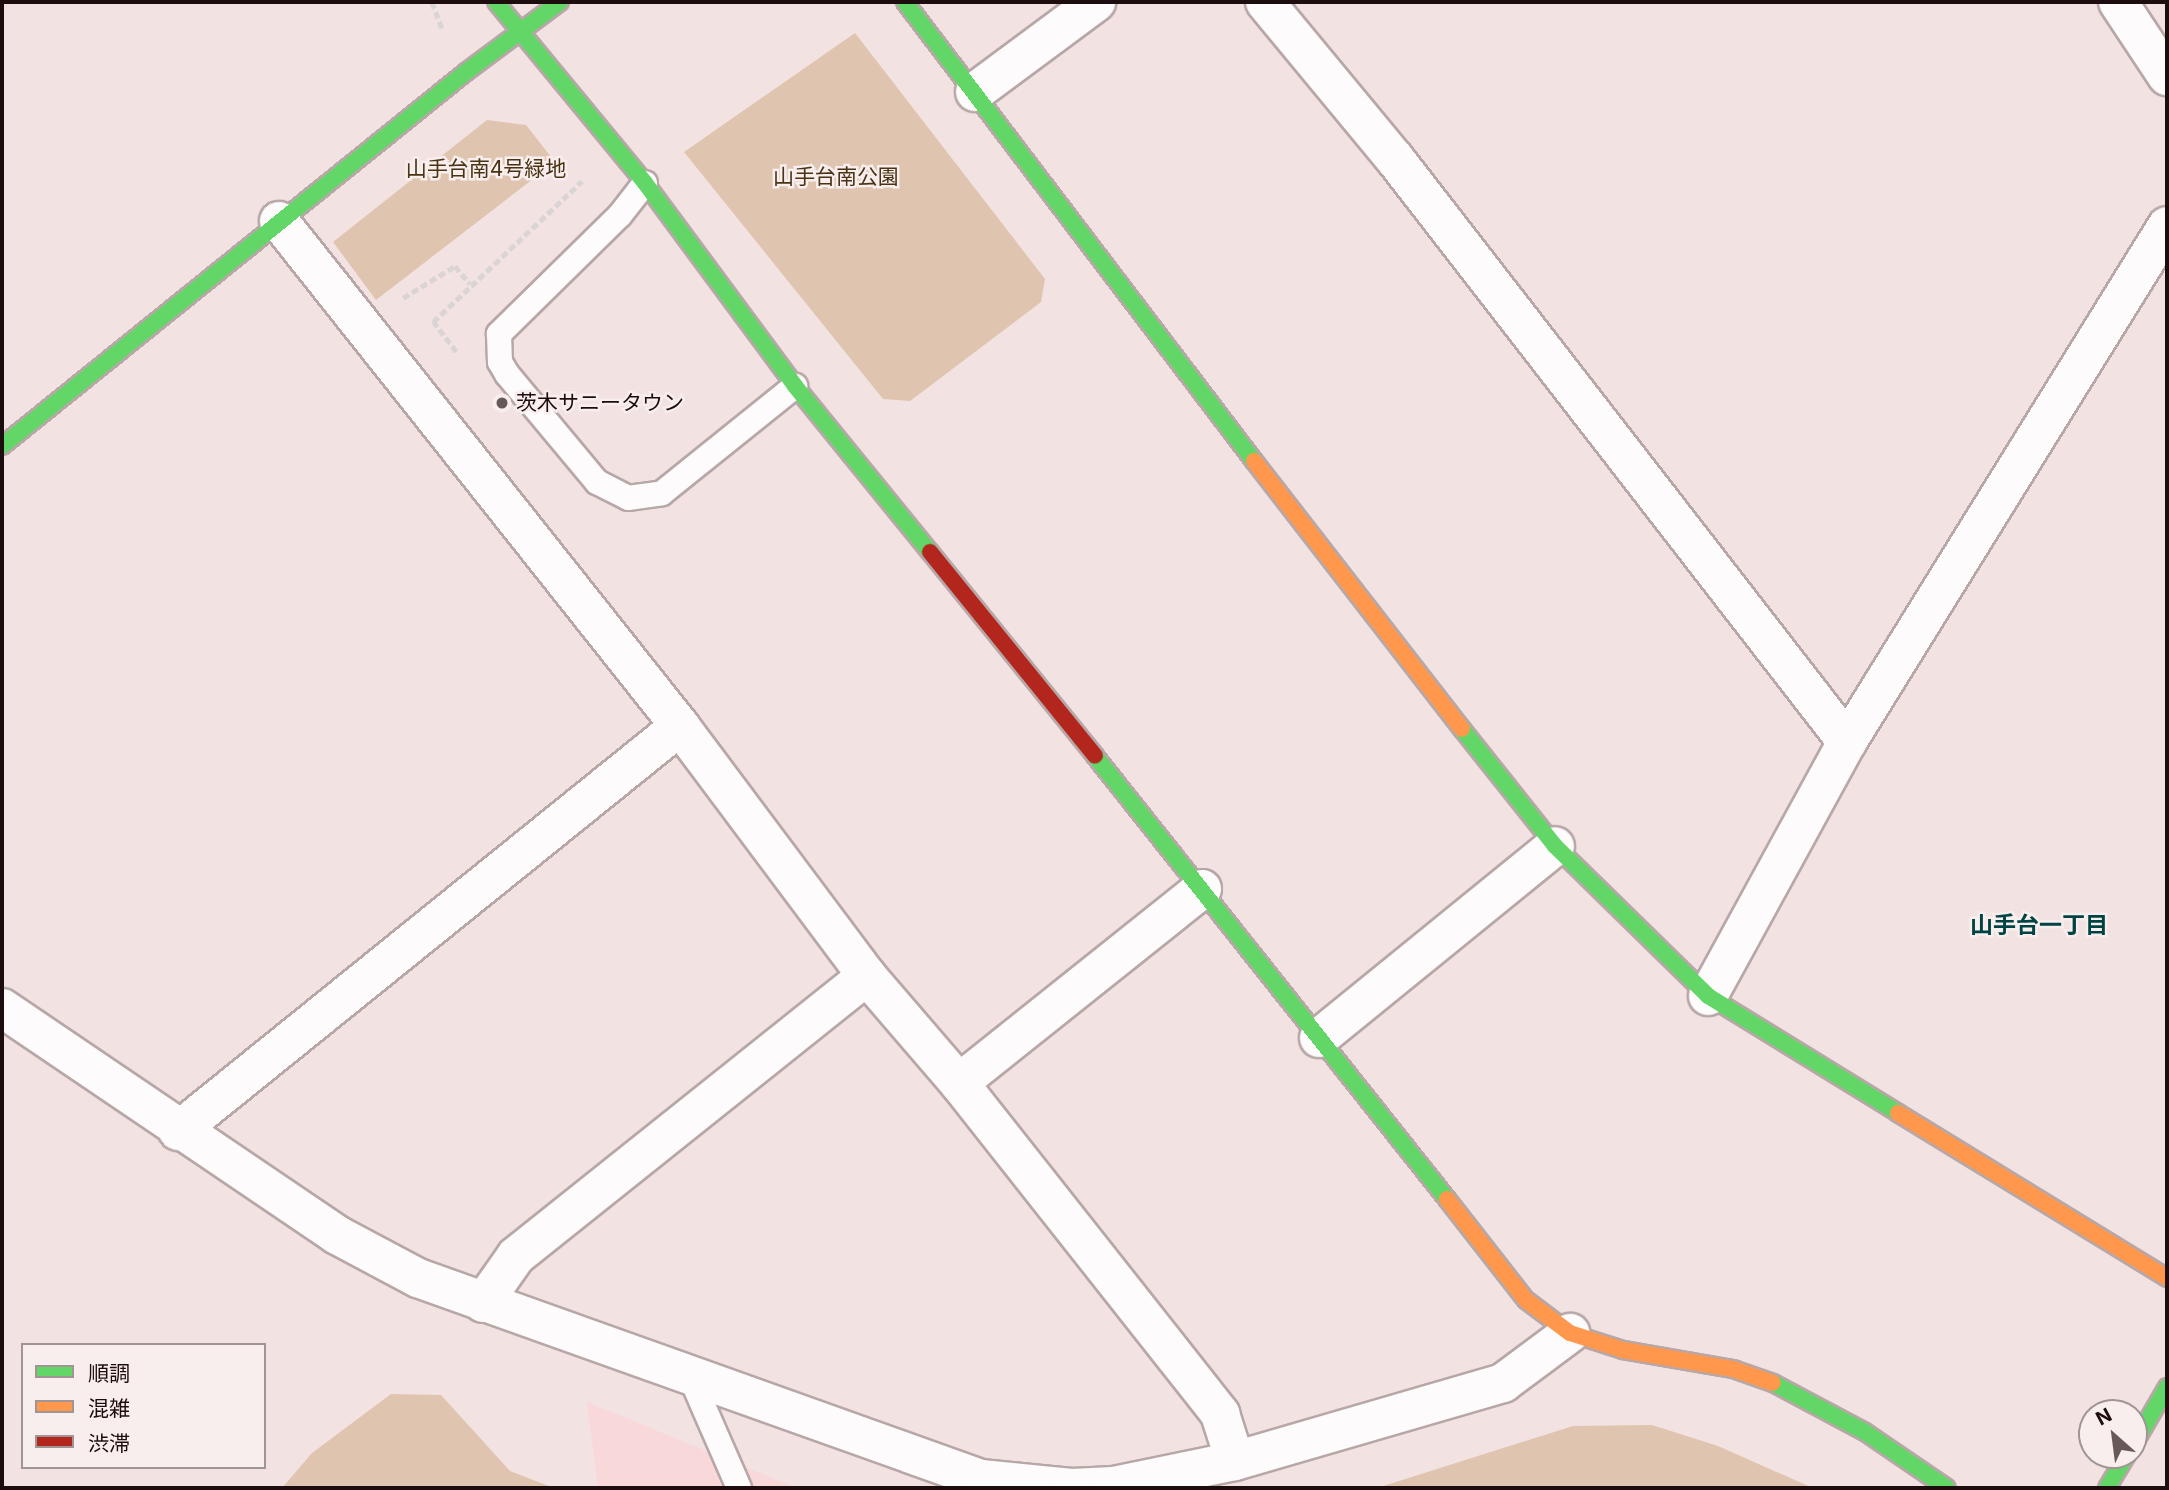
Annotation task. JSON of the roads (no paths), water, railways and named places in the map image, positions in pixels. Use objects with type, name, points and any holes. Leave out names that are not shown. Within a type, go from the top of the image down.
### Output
[{"type":"street","points":[[496,2],[645,183],[795,386],[1202,889],[1526,1300],[1570,1333],[1623,1350],[1733,1369],[1769,1381],[1865,1432],[1947,1488]]},
{"type":"street","points":[[2,446],[279,221],[560,2]]},
{"type":"street","points":[[905,2],[1352,590],[1555,846],[1708,996],[2167,1278]]},
{"type":"street","points":[[975,92],[1096,2]]},
{"type":"street","points":[[1265,2],[1395,159],[1847,742]]},
{"type":"street","points":[[2118,2],[2167,76]]},
{"type":"street","points":[[279,221],[680,726],[867,976],[959,1083],[1220,1415],[1235,1461]]},
{"type":"street","points":[[1708,996],[1847,742],[2167,226]]},
{"type":"street","points":[[178,1131],[680,726]]},
{"type":"street","points":[[1319,1038],[1555,846]]},
{"type":"street","points":[[959,1083],[1202,889]]},
{"type":"street","points":[[483,1303],[516,1256],[867,976]]},
{"type":"street","points":[[2,1008],[178,1131],[337,1235],[418,1278],[691,1378],[981,1479],[1072,1488],[1113,1486],[1235,1461],[1503,1383],[1570,1333]]},
{"type":"street","points":[[2148,1420],[2167,1388]]},
{"type":"street","points":[[2108,1488],[2119,1469]]},
{"type":"lane","points":[[645,183],[620,215],[499,334],[500,362],[507,374],[597,482],[628,498],[662,493],[795,386]]},
{"type":"lane","points":[[691,1378],[739,1488]]},
{"type":"place","name":"茨木サニータウン","points":[[502,403]]},
{"type":"district","name":"山手台一丁目","points":[[2039,925]]},
{"type":"park label","name":"山手台南4号緑地","points":[[486,169]]},
{"type":"park label","name":"山手台南公園","points":[[836,177]]}]
